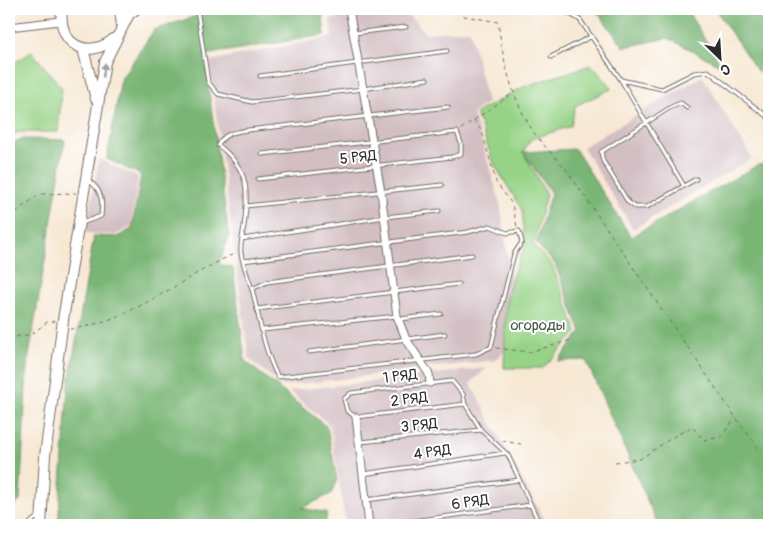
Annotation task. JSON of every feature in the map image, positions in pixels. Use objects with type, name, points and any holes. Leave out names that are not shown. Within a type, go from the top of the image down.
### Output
[{"type":"main road","points":[[62,9],[60,21],[64,32],[73,43],[83,49],[95,49],[106,46],[120,31],[122,14],[120,9]]},
{"type":"main road","points":[[41,525],[45,456],[63,323],[105,62],[129,14],[136,9]]},
{"type":"main road","points":[[83,49],[98,108]]},
{"type":"street","points":[[349,9],[385,217],[398,317],[406,338],[429,374],[430,383]]},
{"type":"street","points":[[9,26],[60,21]]},
{"type":"street","points":[[356,417],[369,525]]},
{"type":"lane","points":[[197,9],[208,82],[218,94],[252,102],[363,90],[426,79]]},
{"type":"lane","points":[[538,9],[565,11],[574,15],[592,36],[622,80],[684,186]]},
{"type":"lane","points":[[354,33],[406,27]]},
{"type":"lane","points":[[552,57],[592,36]]},
{"type":"lane","points":[[260,76],[447,51]]},
{"type":"lane","points":[[622,80],[662,89],[694,73],[708,72],[769,118]]},
{"type":"lane","points":[[687,108],[681,103],[645,122],[607,146],[601,152],[603,161],[628,202],[635,207],[647,207],[696,179]]},
{"type":"lane","points":[[243,261],[468,232],[490,226],[507,233],[518,231],[522,242],[514,254],[491,347],[476,354],[278,376],[269,359],[252,289],[243,261],[241,251],[246,206],[246,183],[238,165],[218,145],[221,138],[228,134],[248,130],[448,107]]},
{"type":"lane","points":[[262,154],[457,132]]},
{"type":"lane","name":"5 РЯД","points":[[258,179],[376,167],[461,154],[461,143],[457,132]]},
{"type":"lane","points":[[79,225],[101,216],[103,202],[97,186],[86,178]]},
{"type":"lane","points":[[246,206],[442,185]]},
{"type":"lane","points":[[242,239],[385,217],[439,212]]},
{"type":"lane","points":[[252,289],[267,282],[390,264],[472,255]]},
{"type":"lane","points":[[257,309],[459,284]]},
{"type":"lane","points":[[262,330],[441,314]]},
{"type":"lane","points":[[309,352],[445,334]]},
{"type":"lane","name":"1 РЯД","points":[[356,417],[347,411],[344,399],[351,393],[430,383],[452,381],[463,394],[466,404]]},
{"type":"lane","points":[[466,404],[481,430],[506,453],[540,525]]},
{"type":"lane","name":"2 РЯД","points":[[356,417],[466,404]]},
{"type":"lane","name":"3 РЯД","points":[[359,442],[481,430]]},
{"type":"lane","name":"4 РЯД","points":[[362,474],[506,453]]},
{"type":"lane","points":[[365,500],[519,480]]},
{"type":"lane","name":"6 РЯД","points":[[382,525],[531,505]]},
{"type":"lane","points":[[28,525],[41,514]]},
{"type":"path","points":[[459,9],[464,16],[498,22],[502,59],[514,93],[535,134],[566,169],[736,418],[769,462]]},
{"type":"path","points":[[457,132],[514,93]]},
{"type":"path","points":[[474,120],[482,132],[496,182],[512,204],[518,231]]},
{"type":"path","points":[[9,217],[40,194],[84,193]]},
{"type":"path","points":[[9,334],[14,337],[32,334],[47,322],[63,323],[71,329],[86,327],[115,317],[223,258],[241,251]]},
{"type":"path","points":[[491,347],[530,352],[571,340]]},
{"type":"path","points":[[615,462],[640,459],[676,435],[692,427],[704,440],[721,437],[736,418]]},
{"type":"path","points":[[491,441],[521,444]]},
{"type":"shaded area","points":[[354,9],[403,9],[425,33],[470,30],[487,103],[473,113],[500,203],[520,337],[495,360],[283,386],[249,359],[209,61],[332,37],[330,19],[355,16]]},
{"type":"shaded area","points":[[702,76],[752,158],[633,229],[583,147]]},
{"type":"shaded area","points":[[99,159],[138,177],[131,227],[115,235],[86,233]]},
{"type":"shaded area","points":[[487,368],[470,383],[547,525],[346,525],[330,425],[289,391]]},
{"type":"green space","points":[[217,9],[322,9],[325,35],[204,55],[229,237],[219,264],[233,268],[245,361],[327,427],[337,480],[331,494],[302,508],[327,513],[325,525],[58,525],[68,388],[94,236],[117,237],[132,229],[141,175],[107,159],[121,79],[154,30]]},
{"type":"green space","points":[[595,9],[686,9],[722,66],[668,38],[624,47]]},
{"type":"green space","points":[[715,9],[769,9],[769,61],[758,72]]},
{"type":"green space","points":[[32,52],[62,88],[58,132],[19,132],[9,136],[9,66]]},
{"type":"green space","name":"огороды","points":[[591,65],[613,88],[575,106],[571,126],[531,139],[523,152],[546,194],[533,245],[552,265],[577,332],[543,368],[504,368],[506,303],[514,271],[525,247],[522,210],[494,164],[476,113],[525,86]]},
{"type":"green space","points":[[22,139],[65,140],[27,368],[20,501],[9,509],[9,144]]},
{"type":"green space","points":[[575,149],[631,237],[758,165],[769,163],[769,525],[658,525],[586,360],[558,361],[581,332],[555,264],[536,243],[551,193],[523,152]]}]
